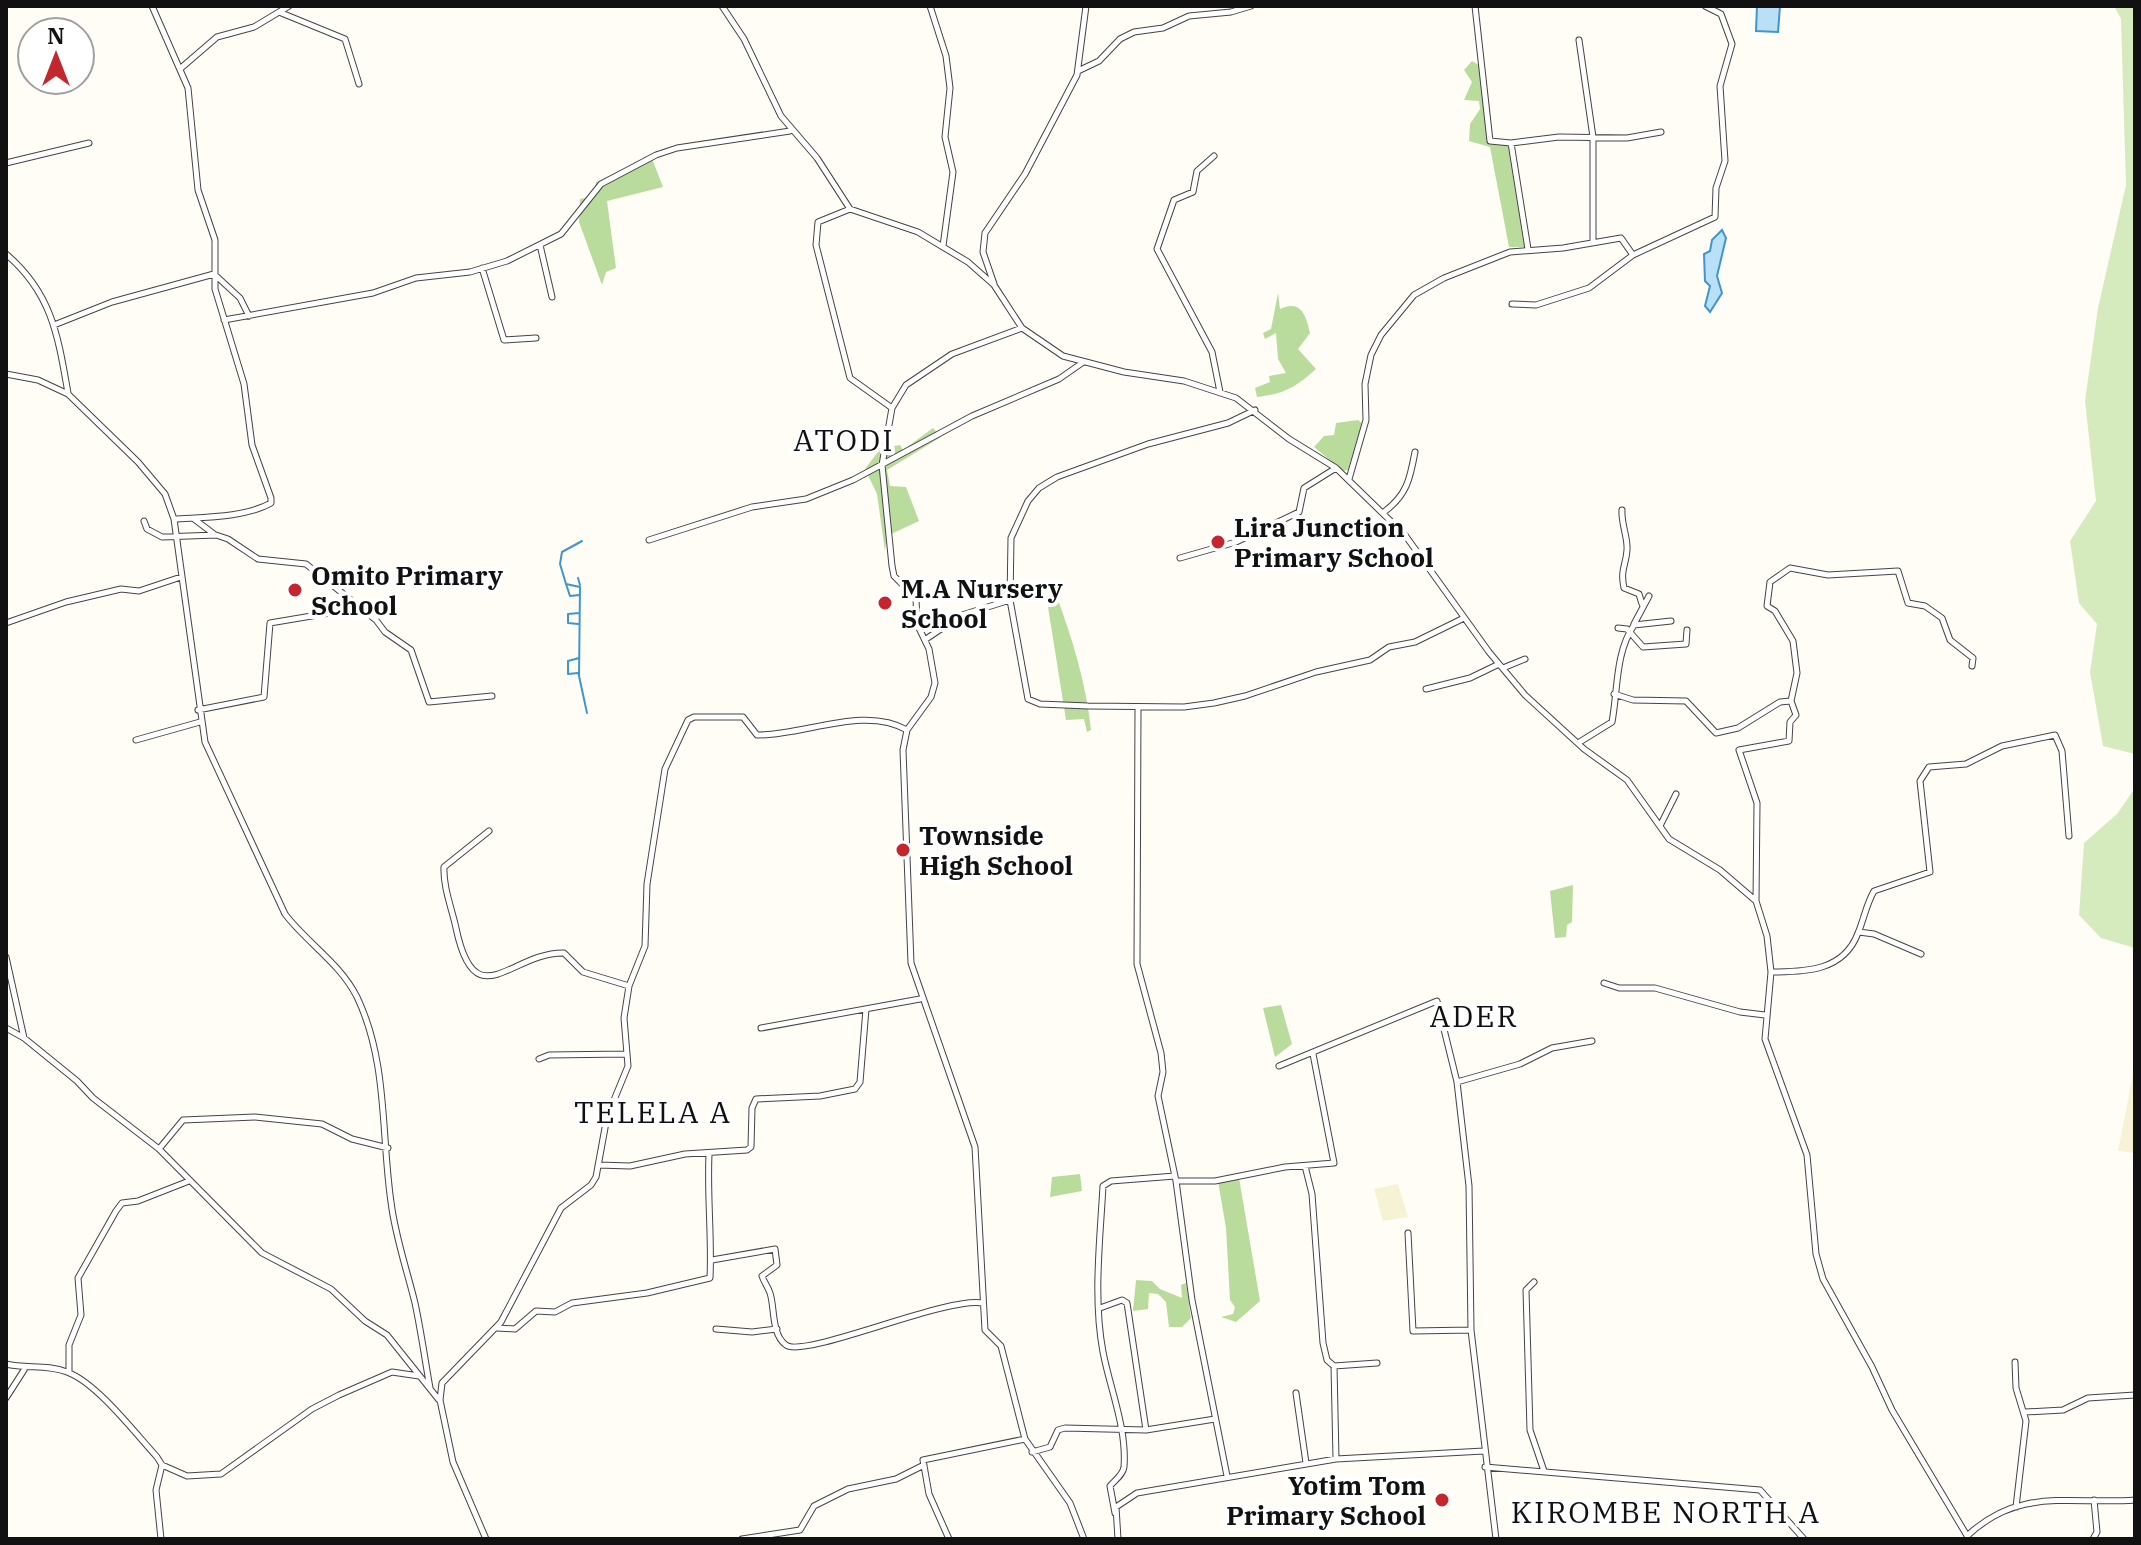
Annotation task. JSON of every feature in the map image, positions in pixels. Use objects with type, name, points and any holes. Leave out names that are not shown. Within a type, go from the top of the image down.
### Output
[{"type":"street","points":[[152,6],[181,68],[191,100],[198,190],[214,236],[214,274],[224,320],[244,384],[252,445],[271,503],[245,512],[174,519]]},
{"type":"street","points":[[181,68],[220,36],[254,27],[289,6]]},
{"type":"street","points":[[722,6],[791,131],[817,158],[850,209],[918,232],[968,262],[994,285]]},
{"type":"street","points":[[930,6],[946,56],[950,88],[945,137],[953,172],[943,246]]},
{"type":"street","points":[[1086,6],[1078,71],[1025,174],[985,233],[983,252],[994,285],[1022,328],[1050,348],[1083,363],[1170,378],[1220,392],[1255,410],[1289,439],[1336,468],[1384,512],[1414,546],[1501,666],[1533,702],[1578,743],[1627,780],[1669,839],[1720,870],[1756,901]]},
{"type":"street","points":[[1078,71],[1099,61],[1120,39],[1134,32],[1163,28],[1189,16],[1231,12],[1251,6]]},
{"type":"street","points":[[1475,6],[1490,141],[1511,143],[1593,137],[1627,138],[1661,132]]},
{"type":"street","points":[[1512,304],[1536,305],[1589,288],[1633,255],[1715,217],[1716,188],[1725,161],[1720,86],[1732,44],[1721,14],[1705,6]]},
{"type":"street","points":[[279,12],[345,39],[359,84]]},
{"type":"street","points":[[1579,40],[1593,137],[1593,242]]},
{"type":"street","points":[[224,320],[373,293],[416,278],[482,268],[561,234],[601,184],[656,155],[677,148],[791,131]]},
{"type":"street","points":[[6,163],[89,143]]},
{"type":"street","points":[[1511,143],[1528,249]]},
{"type":"street","points":[[1214,156],[1197,171],[1193,192],[1174,200],[1157,249],[1212,352],[1220,392]]},
{"type":"street","points":[[850,209],[818,222],[816,245],[850,378],[892,408]]},
{"type":"street","points":[[1349,479],[1366,420],[1366,372],[1381,335],[1414,295],[1496,257],[1528,249],[1563,248],[1621,238],[1633,255]]},
{"type":"street","points":[[540,245],[552,297]]},
{"type":"street","points":[[6,254],[37,286],[54,325],[68,394]]},
{"type":"street","points":[[482,268],[504,340],[536,338]]},
{"type":"street","points":[[214,274],[240,298],[249,316]]},
{"type":"street","points":[[54,325],[112,302],[214,274]]},
{"type":"street","points":[[1022,328],[952,354],[906,385],[892,408],[882,465],[894,575],[916,598],[918,626],[926,639],[933,663],[934,690],[907,730],[902,771],[910,885],[909,950],[920,999],[945,1056],[975,1147],[985,1330],[1001,1346],[1025,1439],[1070,1503],[1084,1539]]},
{"type":"street","points":[[649,540],[752,507],[806,499],[882,465],[972,416],[1059,379],[1083,363]]},
{"type":"street","points":[[6,374],[38,380],[68,394],[165,494],[174,519],[198,710],[205,742],[285,914],[302,938],[334,964],[358,1000],[382,1093],[391,1205],[415,1306],[430,1388]]},
{"type":"street","points":[[1255,410],[1228,423],[1108,458],[1052,479],[1039,488],[1024,508],[1011,538],[1010,600],[1024,691],[1030,701],[1051,705],[1184,707],[1245,696],[1316,672],[1370,660],[1389,647],[1415,642],[1465,618]]},
{"type":"street","points":[[1384,512],[1400,499],[1410,482],[1415,452]]},
{"type":"street","points":[[1180,558],[1236,542],[1299,512],[1304,488],[1336,468]]},
{"type":"street","points":[[1622,510],[1627,547],[1621,566],[1624,588],[1639,594],[1642,604]]},
{"type":"street","points":[[193,518],[258,559],[303,562],[411,650],[429,702],[492,696]]},
{"type":"street","points":[[144,521],[156,534],[177,539],[216,535]]},
{"type":"street","points":[[1972,666],[1973,658],[1950,640],[1942,618],[1928,607],[1908,603],[1898,571],[1828,575],[1790,568],[1770,582],[1766,602],[1793,641],[1797,673],[1791,701],[1796,715],[1790,722],[1789,741],[1739,750],[1757,803],[1756,901],[1767,936],[1771,972],[1765,1015],[1768,1053],[1807,1155],[1816,1254],[1823,1279],[1892,1410],[1968,1537],[1990,1516],[2016,1507],[2065,1498],[2135,1500]]},
{"type":"street","points":[[6,623],[66,602],[116,590],[139,591],[181,577]]},
{"type":"street","points":[[1578,743],[1612,722],[1614,694],[1628,631],[1649,596]]},
{"type":"street","points":[[926,639],[962,615],[1010,600]]},
{"type":"street","points":[[198,710],[264,697],[270,623],[360,608]]},
{"type":"street","points":[[1634,625],[1671,621]]},
{"type":"street","points":[[1618,628],[1628,631],[1643,647],[1686,644],[1687,630]]},
{"type":"street","points":[[1426,689],[1525,659]]},
{"type":"street","points":[[1614,694],[1633,700],[1686,701],[1716,733],[1738,728],[1780,702],[1791,701]]},
{"type":"street","points":[[1138,707],[1137,964],[1161,1053],[1163,1072],[1158,1096],[1175,1178],[1192,1300],[1227,1476]]},
{"type":"street","points":[[486,1539],[461,1487],[440,1400],[444,1377],[496,1328],[535,1263],[561,1208],[591,1185],[607,1117],[627,1069],[623,1026],[629,986],[645,946],[647,884],[665,769],[688,720],[743,717],[757,735],[870,722],[890,723],[907,730]]},
{"type":"street","points":[[136,740],[200,722]]},
{"type":"street","points":[[1771,972],[1829,966],[1845,954],[1859,932],[1874,891],[1930,872],[1920,781],[1929,767],[1966,764],[2002,746],[2055,735],[2062,751],[2069,836]]},
{"type":"street","points":[[1659,827],[1676,794]]},
{"type":"street","points":[[489,831],[444,867],[461,952],[471,971],[482,976],[496,975],[545,956],[564,953],[567,961],[583,972],[629,986]]},
{"type":"street","points":[[1859,932],[1890,940],[1921,954]]},
{"type":"street","points":[[6,957],[24,1038]]},
{"type":"street","points":[[1604,983],[1619,988],[1655,988],[1740,1012],[1765,1015]]},
{"type":"street","points":[[761,1028],[920,999]]},
{"type":"street","points":[[1279,1066],[1437,1001],[1457,1082],[1471,1214],[1471,1330],[1496,1539]]},
{"type":"street","points":[[598,1165],[630,1166],[685,1154],[750,1148],[756,1099],[811,1097],[857,1088],[866,1009]]},
{"type":"street","points":[[6,1028],[24,1038],[93,1098],[159,1149],[262,1253],[331,1289],[365,1321],[387,1335],[440,1400]]},
{"type":"street","points":[[1457,1082],[1520,1064],[1552,1048],[1592,1041]]},
{"type":"street","points":[[539,1059],[549,1055],[626,1054]]},
{"type":"street","points":[[1116,1539],[1110,1490],[1123,1470],[1121,1431],[1103,1352],[1100,1308],[1103,1186],[1111,1181],[1175,1178],[1215,1181],[1331,1164],[1335,1159],[1313,1054]]},
{"type":"street","points":[[159,1149],[183,1120],[241,1117],[330,1125],[352,1139],[388,1148]]},
{"type":"street","points":[[496,1328],[515,1329],[536,1311],[555,1312],[581,1301],[647,1293],[707,1280],[712,1260],[708,1246],[713,1225],[709,1154]]},
{"type":"street","points":[[1305,1166],[1312,1194],[1322,1290],[1323,1343],[1327,1360],[1334,1366],[1377,1363]]},
{"type":"street","points":[[69,1372],[69,1345],[81,1315],[78,1278],[116,1211],[122,1203],[138,1201],[190,1181]]},
{"type":"street","points":[[1408,1233],[1413,1331],[1471,1330]]},
{"type":"street","points":[[712,1260],[775,1249],[777,1265],[762,1276],[771,1295],[777,1329],[783,1343],[792,1348],[816,1345],[937,1310],[983,1303]]},
{"type":"street","points":[[1534,1282],[1526,1290],[1530,1430],[1544,1471]]},
{"type":"street","points":[[1100,1308],[1124,1300],[1127,1303],[1146,1430]]},
{"type":"street","points":[[716,1329],[752,1332],[777,1329]]},
{"type":"street","points":[[2015,1362],[2017,1393],[2025,1412],[2016,1507]]},
{"type":"street","points":[[6,1364],[25,1369],[69,1372],[106,1403],[162,1465],[187,1476],[214,1477],[312,1409],[339,1395],[392,1372],[420,1376]]},
{"type":"street","points":[[1334,1366],[1336,1459]]},
{"type":"street","points":[[6,1398],[25,1369]]},
{"type":"street","points":[[1296,1393],[1306,1463]]},
{"type":"street","points":[[2025,1412],[2063,1410],[2088,1398],[2135,1395]]},
{"type":"street","points":[[1032,1452],[1050,1447],[1059,1429],[1098,1427],[1121,1431],[1146,1430],[1215,1419]]},
{"type":"street","points":[[949,1539],[929,1494],[923,1460],[1025,1439]]},
{"type":"street","points":[[1115,1513],[1120,1502],[1137,1493],[1227,1476],[1336,1459],[1484,1451]]},
{"type":"street","points":[[161,1539],[156,1490],[162,1465]]},
{"type":"street","points":[[742,1539],[800,1530],[814,1506],[848,1489],[896,1479],[924,1465]]},
{"type":"street","points":[[1485,1467],[1760,1490],[1804,1539]]},
{"type":"street","points":[[2093,1539],[2097,1532],[2094,1500]]},
{"type":"shaded area","points":[[2135,1064],[2135,1153],[2118,1151]]},
{"type":"shaded area","points":[[1398,1184],[1408,1217],[1383,1221],[1374,1189]]},
{"type":"green space","points":[[2114,6],[2135,6],[2135,754],[2103,746],[2090,672],[2097,624],[2079,603],[2070,541],[2096,501],[2085,401],[2098,308],[2126,185],[2121,19]]},
{"type":"green space","points":[[1472,61],[1479,65],[1487,137],[1495,142],[1510,144],[1526,247],[1509,247],[1490,147],[1469,141],[1470,124],[1480,109],[1479,101],[1464,100],[1472,82],[1464,70]]},
{"type":"green space","points":[[651,156],[663,187],[607,201],[616,268],[606,272],[602,285],[579,222],[580,199],[594,196],[596,182]]},
{"type":"green space","points":[[1278,293],[1280,309],[1298,307],[1304,315],[1310,333],[1298,349],[1316,369],[1289,389],[1257,397],[1255,388],[1270,382],[1269,376],[1286,373],[1278,359],[1276,333],[1265,339],[1263,333],[1271,329]]},
{"type":"green space","points":[[1358,420],[1362,423],[1348,470],[1343,471],[1314,447],[1324,436],[1334,435],[1336,423]]},
{"type":"green space","points":[[933,428],[941,437],[887,470],[890,486],[906,487],[919,521],[887,536],[885,551],[877,494],[865,469],[880,449],[900,445],[903,450]]},
{"type":"green space","points":[[1057,597],[1082,679],[1091,730],[1087,732],[1084,719],[1066,720],[1048,607],[1055,605]]},
{"type":"green space","points":[[2135,788],[2135,948],[2101,938],[2079,915],[2084,843],[2117,814]]},
{"type":"green space","points":[[1573,885],[1572,922],[1567,925],[1566,937],[1555,938],[1550,891]]},
{"type":"green space","points":[[1281,1005],[1292,1044],[1275,1057],[1263,1008]]},
{"type":"green space","points":[[1080,1174],[1082,1191],[1050,1197],[1052,1177]]},
{"type":"green space","points":[[1239,1178],[1260,1301],[1236,1322],[1221,1317],[1233,1314],[1235,1307],[1230,1300],[1226,1228],[1218,1181]]},
{"type":"green space","points":[[1136,1280],[1152,1281],[1160,1289],[1182,1298],[1181,1285],[1186,1283],[1191,1318],[1182,1327],[1169,1327],[1166,1302],[1158,1294],[1149,1293],[1148,1309],[1133,1311]]},
{"type":"water","points":[[1757,6],[1780,6],[1778,32],[1756,31]]},
{"type":"water","points":[[1722,230],[1726,238],[1717,276],[1722,293],[1710,312],[1705,306],[1710,286],[1705,281],[1704,254],[1710,251],[1712,240]]},
{"type":"waterway","points":[[582,541],[562,552],[560,564],[566,584],[580,587],[579,676],[587,713]]},
{"type":"waterway","points":[[578,578],[580,585]]},
{"type":"waterway","points":[[566,584],[570,596],[579,595]]},
{"type":"waterway","points":[[578,624],[568,623],[568,614],[579,613]]},
{"type":"waterway","points":[[578,673],[568,674],[568,661],[579,658]]},
{"type":"place","name":"Lira Junction Primary School","points":[[1218,542]]},
{"type":"place","name":"Omito Primary School","points":[[295,590]]},
{"type":"place","name":"M.A Nursery School","points":[[885,603]]},
{"type":"place","name":"Townside High School","points":[[903,850]]},
{"type":"place","name":"Yotim Tom Primary School","points":[[1442,1500]]},
{"type":"district","name":"ATODI","points":[[844,439]]},
{"type":"district","name":"ADER","points":[[1474,1015]]},
{"type":"district","name":"TELELA A","points":[[653,1111]]},
{"type":"district","name":"KIROMBE NORTH A","points":[[1666,1511]]}]
